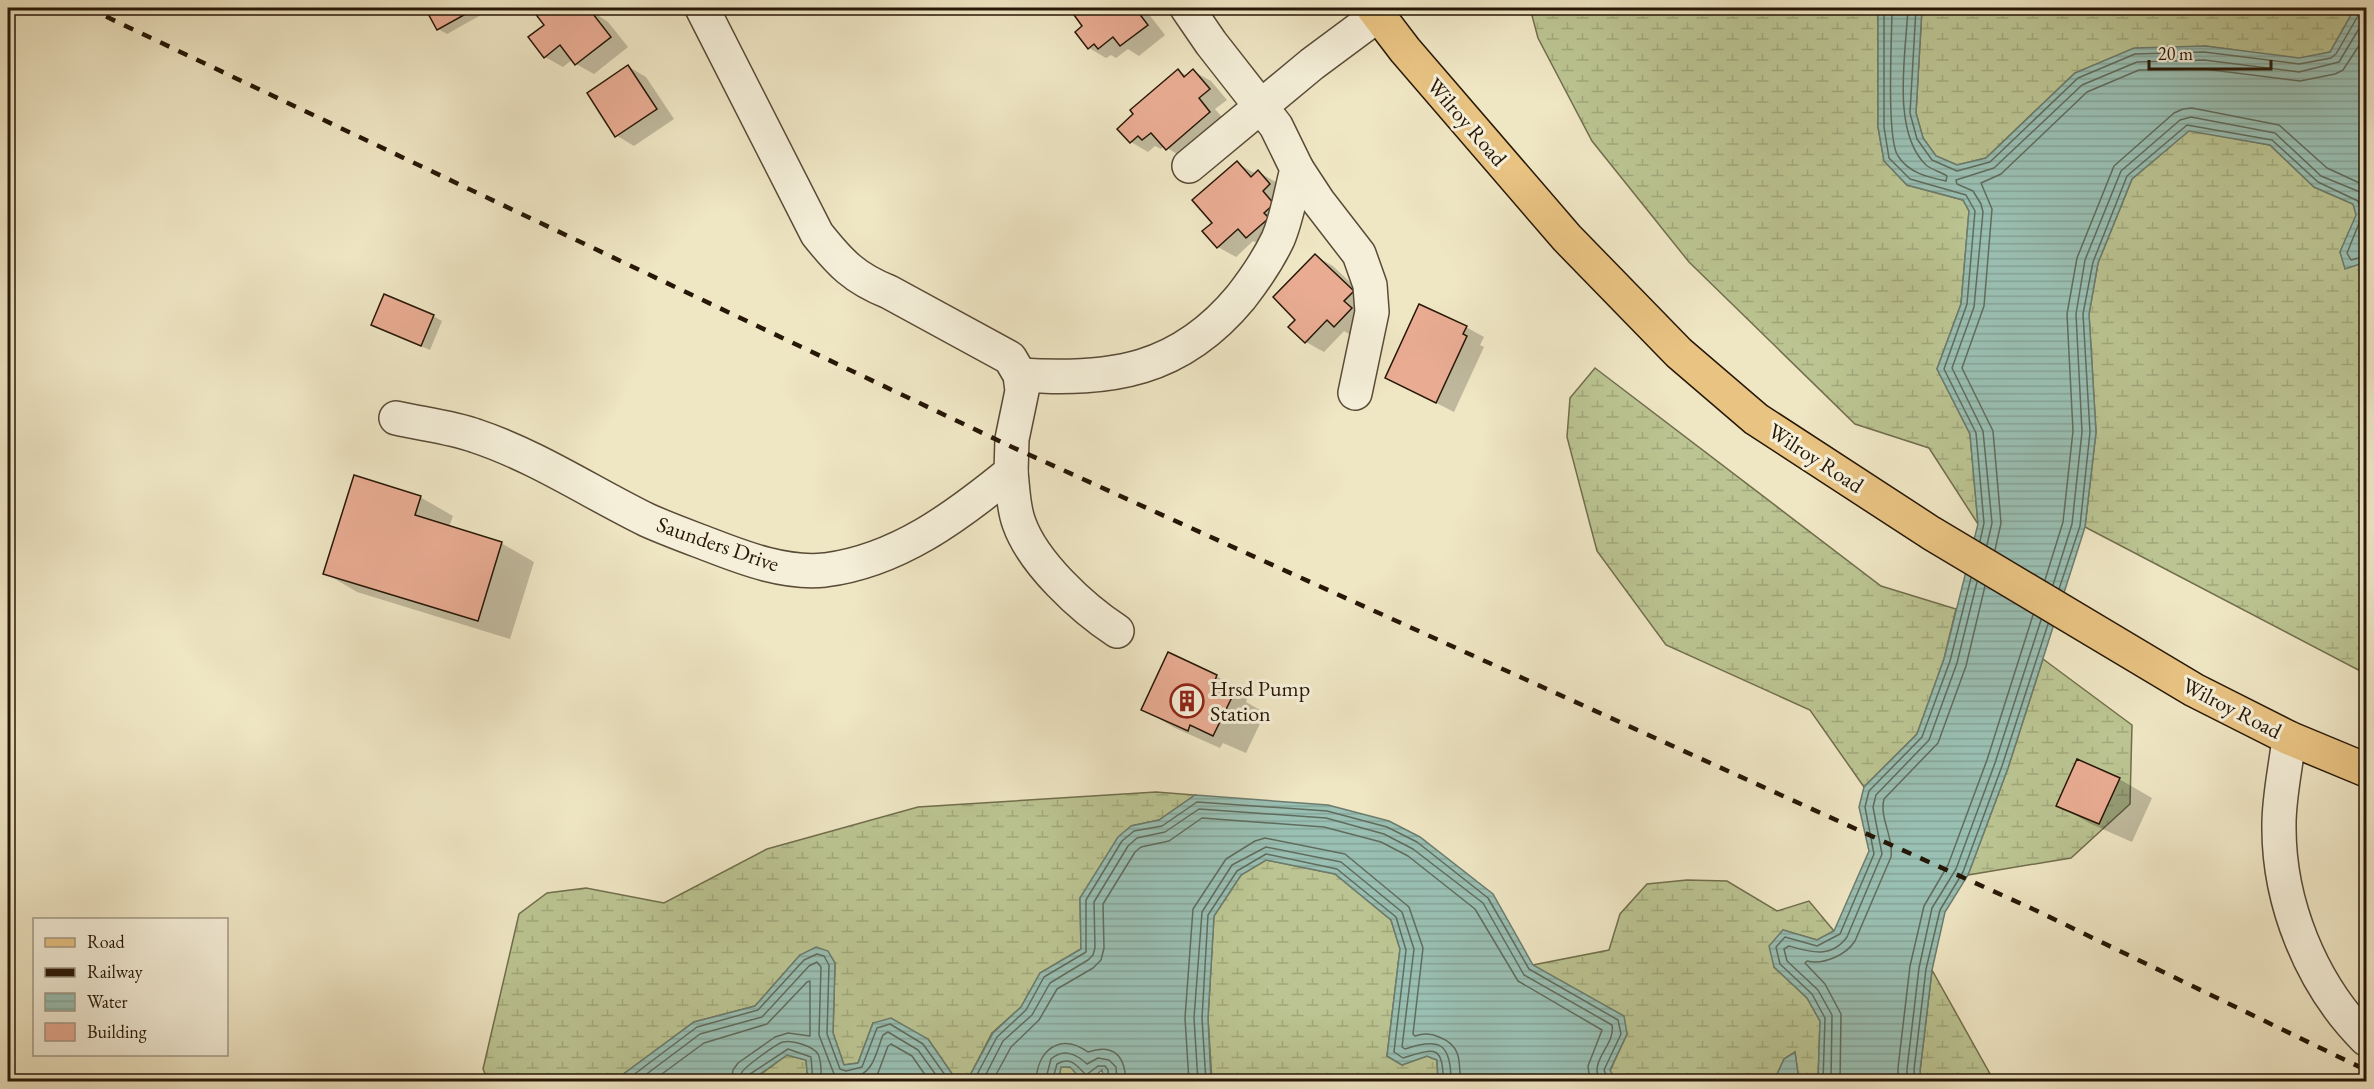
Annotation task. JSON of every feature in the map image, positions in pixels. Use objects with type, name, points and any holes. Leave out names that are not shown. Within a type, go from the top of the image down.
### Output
[{"type":"main road","name":"Wilroy Road","points":[[1376,11],[1405,50],[1567,237],[1679,353],[1756,419],[1931,533],[2194,690],[2289,738],[2367,770]]},
{"type":"street","points":[[702,8],[817,234],[839,263],[869,284],[889,292],[1010,358],[1020,375],[1022,391],[1012,439],[1011,472],[1018,520],[1038,557],[1070,595],[1118,631]]},
{"type":"street","points":[[1187,8],[1211,43],[1276,126],[1298,169],[1318,201],[1359,254],[1370,285],[1372,312],[1355,393]]},
{"type":"street","points":[[1189,166],[1376,11]]},
{"type":"street","points":[[1020,375],[1063,378],[1105,375],[1157,363],[1189,346],[1224,317],[1258,276],[1279,238],[1298,169]]},
{"type":"street","name":"Saunders Drive","points":[[396,418],[476,435],[553,470],[648,520],[735,555],[779,568],[823,570],[866,561],[921,537],[955,516],[1011,472]]},
{"type":"street","points":[[2289,738],[2279,824],[2284,879],[2302,943],[2332,999],[2367,1039]]},
{"type":"green space","points":[[1530,8],[1878,8],[1878,127],[1884,161],[1907,185],[1963,200],[1969,211],[1961,304],[1937,369],[1970,434],[1978,524],[1929,448],[1855,424],[1689,262],[1592,141],[1538,38]]},
{"type":"green space","points":[[1922,8],[2355,8],[2330,52],[2299,59],[2205,46],[2075,73],[1986,158],[1957,165],[1936,156],[1923,138],[1916,113]]},
{"type":"green space","points":[[2189,130],[2270,145],[2314,187],[2353,204],[2357,215],[2340,252],[2346,268],[2366,262],[2366,674],[2085,527],[2096,432],[2089,314],[2098,263],[2132,179]]},
{"type":"green space","points":[[1595,368],[1881,586],[1956,609],[1944,659],[1917,734],[1864,787],[1810,710],[1666,645],[1597,551],[1567,437],[1570,398]]},
{"type":"green space","points":[[2043,659],[2132,725],[2130,804],[2071,858],[1968,875],[2008,768]]},
{"type":"green space","points":[[1156,792],[1195,795],[1159,820],[1131,826],[1080,898],[1081,949],[1040,973],[1021,1007],[992,1033],[967,1081],[957,1081],[928,1039],[873,1023],[858,1063],[844,1065],[833,1033],[835,963],[800,955],[755,1006],[694,1022],[614,1081],[488,1081],[483,1069],[519,914],[547,893],[586,888],[664,903],[767,849],[918,807]]},
{"type":"green space","points":[[1266,860],[1335,874],[1391,920],[1400,949],[1387,1056],[1402,1065],[1427,1056],[1437,1060],[1438,1081],[1212,1082],[1208,1018],[1214,916],[1241,875]]},
{"type":"green space","points":[[1687,880],[1727,881],[1777,911],[1809,901],[1834,931],[1817,940],[1783,930],[1774,967],[1807,998],[1820,1021],[1818,1081],[1799,1081],[1795,1052],[1784,1059],[1774,1081],[1616,1081],[1610,1071],[1627,1034],[1533,965],[1609,950],[1620,914],[1647,884]]},
{"type":"green space","points":[[1932,970],[1994,1081],[1921,1082],[1920,1071]]},
{"type":"green space","points":[[787,1055],[806,1060],[808,1081],[750,1082]]},
{"type":"green space","points":[[1061,1067],[1071,1067],[1083,1081],[1058,1082]]},
{"type":"water","points":[[1878,8],[1922,8],[1916,113],[1923,138],[1936,156],[1957,165],[1986,158],[2075,73],[2134,48],[2205,46],[2299,58],[2330,52],[2355,8],[2366,8],[2366,262],[2345,269],[2340,252],[2356,215],[2353,204],[2314,187],[2270,145],[2189,131],[2132,179],[2098,263],[2089,314],[2096,432],[2085,527],[2008,768],[1968,875],[1945,912],[1932,970],[1920,1071],[1921,1081],[1818,1081],[1820,1021],[1807,998],[1774,967],[1769,946],[1783,930],[1817,940],[1834,931],[1869,851],[1859,807],[1864,787],[1917,734],[1944,659],[1978,524],[1970,434],[1937,369],[1961,304],[1969,211],[1963,200],[1907,185],[1884,161],[1878,127]]},
{"type":"water","points":[[1195,795],[1328,805],[1389,821],[1420,837],[1493,894],[1533,965],[1624,1016],[1627,1034],[1610,1070],[1616,1081],[1438,1081],[1437,1060],[1427,1056],[1402,1065],[1387,1056],[1400,949],[1391,920],[1335,874],[1266,860],[1241,875],[1214,916],[1208,1018],[1211,1081],[1104,1081],[1102,1070],[1089,1081],[1083,1081],[1070,1067],[1061,1067],[1058,1081],[967,1081],[993,1033],[1021,1007],[1040,973],[1081,949],[1080,898],[1118,837],[1131,826],[1159,820]]},
{"type":"water","points":[[816,947],[828,951],[835,963],[833,1033],[844,1065],[858,1063],[873,1023],[891,1018],[928,1039],[957,1081],[808,1081],[806,1060],[787,1055],[750,1081],[614,1081],[694,1022],[755,1006],[800,955]]},
{"type":"water","points":[[1795,1052],[1799,1081],[1774,1081],[1784,1059]]},
{"type":"building","points":[[425,8],[472,8],[473,10],[437,30]]},
{"type":"building","points":[[531,8],[583,8],[586,13],[590,10],[611,37],[575,65],[560,45],[544,58],[528,37],[544,25]]},
{"type":"building","points":[[1069,8],[1135,8],[1148,25],[1120,46],[1113,37],[1098,49],[1094,44],[1088,49],[1075,32],[1082,26]]},
{"type":"building","points":[[628,65],[657,109],[615,137],[587,93]]},
{"type":"building","points":[[1178,69],[1184,77],[1193,69],[1210,89],[1199,98],[1210,112],[1166,150],[1151,133],[1142,140],[1138,136],[1130,143],[1117,129],[1133,114],[1130,110]]},
{"type":"building","points":[[1237,161],[1251,177],[1258,170],[1270,184],[1263,191],[1274,204],[1264,213],[1269,218],[1246,238],[1238,229],[1217,248],[1202,231],[1212,223],[1192,200]]},
{"type":"building","points":[[1315,254],[1354,291],[1344,301],[1352,308],[1334,327],[1327,320],[1305,343],[1288,327],[1295,320],[1273,297]]},
{"type":"building","points":[[384,294],[434,315],[421,346],[371,325]]},
{"type":"building","points":[[1419,304],[1467,326],[1463,334],[1467,336],[1436,403],[1385,378]]},
{"type":"building","points":[[354,475],[421,496],[415,515],[502,542],[478,621],[323,574]]},
{"type":"building","name":"Hrsd Pump Station","points":[[1168,652],[1217,675],[1214,683],[1234,693],[1213,736],[1190,725],[1188,731],[1141,710]]},
{"type":"building","points":[[2077,759],[2120,778],[2099,824],[2056,806]]},
{"type":"railway","points":[[88,8],[1012,447],[2035,910],[2366,1070]]},
{"type":"place","name":"Hrsd Pump Station","points":[[1187,701]]}]
